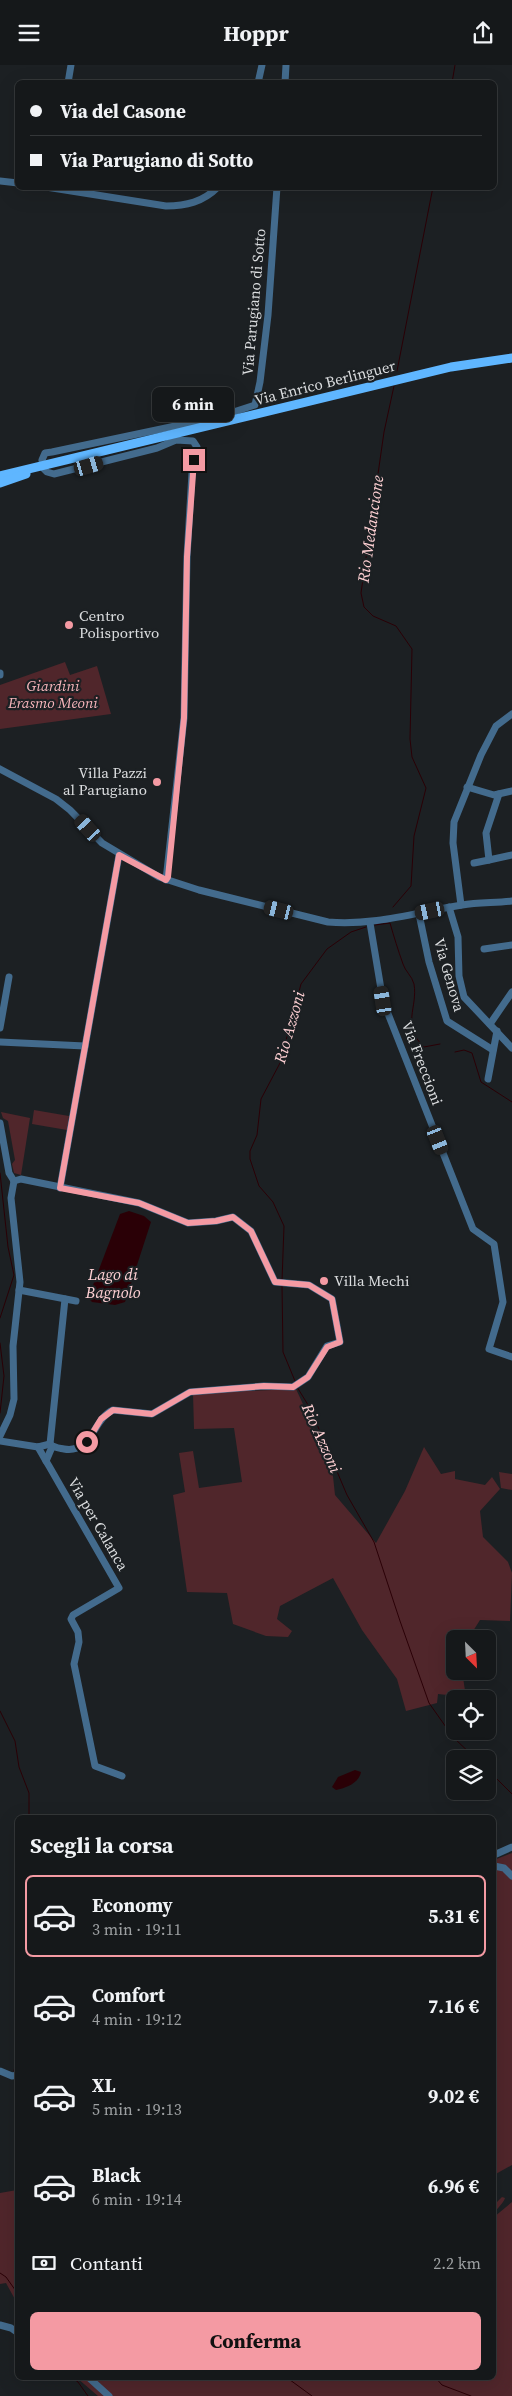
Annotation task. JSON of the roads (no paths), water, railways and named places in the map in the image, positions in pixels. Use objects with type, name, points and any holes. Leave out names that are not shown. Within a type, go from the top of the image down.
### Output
[{"type":"main road","name":"Via Enrico Berlinguer","points":[[0,476],[390,381],[468,363],[512,357]]},
{"type":"main road","points":[[0,469],[41,465]]},
{"type":"main road","points":[[0,483],[28,473],[41,465]]},
{"type":"street","points":[[68,80],[71,65]]},
{"type":"street","points":[[259,80],[262,65]]},
{"type":"street","points":[[285,80],[286,65]]},
{"type":"street","points":[[0,181],[15,183]]},
{"type":"street","points":[[61,190],[166,206],[183,206],[208,198],[215,190]]},
{"type":"street","name":"Via Parugiano di Sotto","points":[[41,465],[45,453],[218,417],[255,405],[260,382],[268,315],[277,190]]},
{"type":"street","points":[[41,465],[50,474],[157,448],[176,440],[194,441],[197,447],[192,473],[187,557],[184,718],[166,880]]},
{"type":"street","points":[[461,905],[453,843],[454,822],[480,755],[496,727],[512,714]]},
{"type":"street","points":[[0,769],[64,804],[94,836],[119,855],[166,880],[328,922],[370,923],[461,905],[512,901]]},
{"type":"street","points":[[467,787],[491,795],[512,791]]},
{"type":"street","points":[[488,859],[486,833],[499,794]]},
{"type":"street","points":[[60,1188],[119,855]]},
{"type":"street","points":[[474,863],[512,855]]},
{"type":"street","points":[[449,907],[458,937],[459,976],[464,997],[512,1048]]},
{"type":"street","name":"Via Genova","points":[[419,914],[444,1016],[450,1024],[493,1050]]},
{"type":"street","name":"Via Freccioni","points":[[370,923],[383,1001],[417,1090],[473,1229],[491,1241],[496,1250],[504,1302],[489,1349],[512,1357]]},
{"type":"street","points":[[484,949],[512,945]]},
{"type":"street","points":[[0,1028],[9,977]]},
{"type":"street","points":[[490,1024],[512,992]]},
{"type":"street","points":[[488,1079],[497,1031]]},
{"type":"street","points":[[0,1042],[85,1046]]},
{"type":"street","points":[[0,1123],[9,1173],[14,1181],[11,1198],[19,1261],[20,1290],[12,1346],[14,1399],[10,1415],[0,1436]]},
{"type":"street","points":[[0,1441],[38,1447],[51,1445],[68,1450],[79,1448],[87,1442],[101,1419],[113,1410],[152,1414],[190,1392],[296,1385],[308,1377],[327,1347],[340,1342],[332,1299],[309,1285],[275,1282],[251,1231],[233,1217],[216,1221],[188,1223],[139,1203],[18,1179],[14,1181]]},
{"type":"street","points":[[20,1290],[76,1301]]},
{"type":"street","points":[[46,1461],[51,1445],[65,1299]]},
{"type":"street","points":[[38,1447],[46,1461]]},
{"type":"street","name":"Via per Calanca","points":[[46,1461],[119,1588],[73,1615],[71,1619],[78,1632],[79,1642],[74,1664],[95,1766],[122,1776]]},
{"type":"street","points":[[496,1854],[512,1847]]},
{"type":"street","points":[[496,1866],[504,1868],[512,1876]]},
{"type":"street","points":[[0,2071],[15,2076]]},
{"type":"street","points":[[0,2325],[15,2331]]},
{"type":"street","points":[[91,2380],[109,2396]]},
{"type":"water","name":"Lago di Bagnolo","points":[[129,1211],[144,1216],[151,1222],[125,1302],[115,1305],[92,1302],[89,1299],[90,1293],[120,1214]]},
{"type":"water","points":[[355,1770],[361,1772],[355,1782],[336,1790],[332,1787],[338,1777]]},
{"type":"waterway","name":"Rio Medancione","points":[[452,80],[455,65]]},
{"type":"waterway","name":"Rio Medancione","points":[[397,371],[432,190]]},
{"type":"waterway","name":"Rio Medancione","points":[[393,907],[411,886],[414,836],[426,788],[412,757],[410,739],[412,649],[396,626],[373,616],[364,607],[361,593],[384,432],[394,386]]},
{"type":"waterway","points":[[375,925],[390,923],[404,967],[413,981],[415,993],[412,1024],[417,1039],[424,1047],[440,1044]]},
{"type":"waterway","name":"Rio Azzoni","points":[[282,1281],[284,1226],[273,1202],[259,1186],[250,1159],[250,1151],[257,1135],[261,1099],[280,1063],[301,984],[327,949],[351,932],[366,927]]},
{"type":"waterway","points":[[455,1052],[464,1050],[472,1053],[481,1082],[512,1102]]},
{"type":"waterway","points":[[0,1173],[8,1247],[14,1275],[0,1318]]},
{"type":"waterway","name":"Rio Azzoni","points":[[282,1285],[283,1352],[295,1381]]},
{"type":"waterway","points":[[0,1343],[4,1376],[0,1413]]},
{"type":"waterway","name":"Rio Azzoni","points":[[297,1387],[310,1408],[347,1495],[374,1542],[429,1703],[453,1737],[467,1750]]},
{"type":"waterway","points":[[0,1711],[15,1741],[19,1767],[29,1793],[29,1815]]},
{"type":"waterway","name":"Rio Azzoni","points":[[496,1778],[512,1794]]},
{"type":"waterway","points":[[14,2071],[15,2066]]},
{"type":"waterway","points":[[0,2273],[6,2277],[15,2290]]},
{"type":"waterway","points":[[75,2380],[88,2396]]},
{"type":"waterway","points":[[290,2380],[312,2396]]},
{"type":"waterway","points":[[438,2380],[442,2385],[471,2396]]},
{"type":"place","name":"Centro Polisportivo","points":[[69,625]]},
{"type":"place","name":"Villa Pazzi al Parugiano","points":[[157,782]]},
{"type":"place","name":"Villa Mechi","points":[[324,1281]]},
{"type":"park label","name":"Giardini Erasmo Meoni","points":[[53,694]]}]
